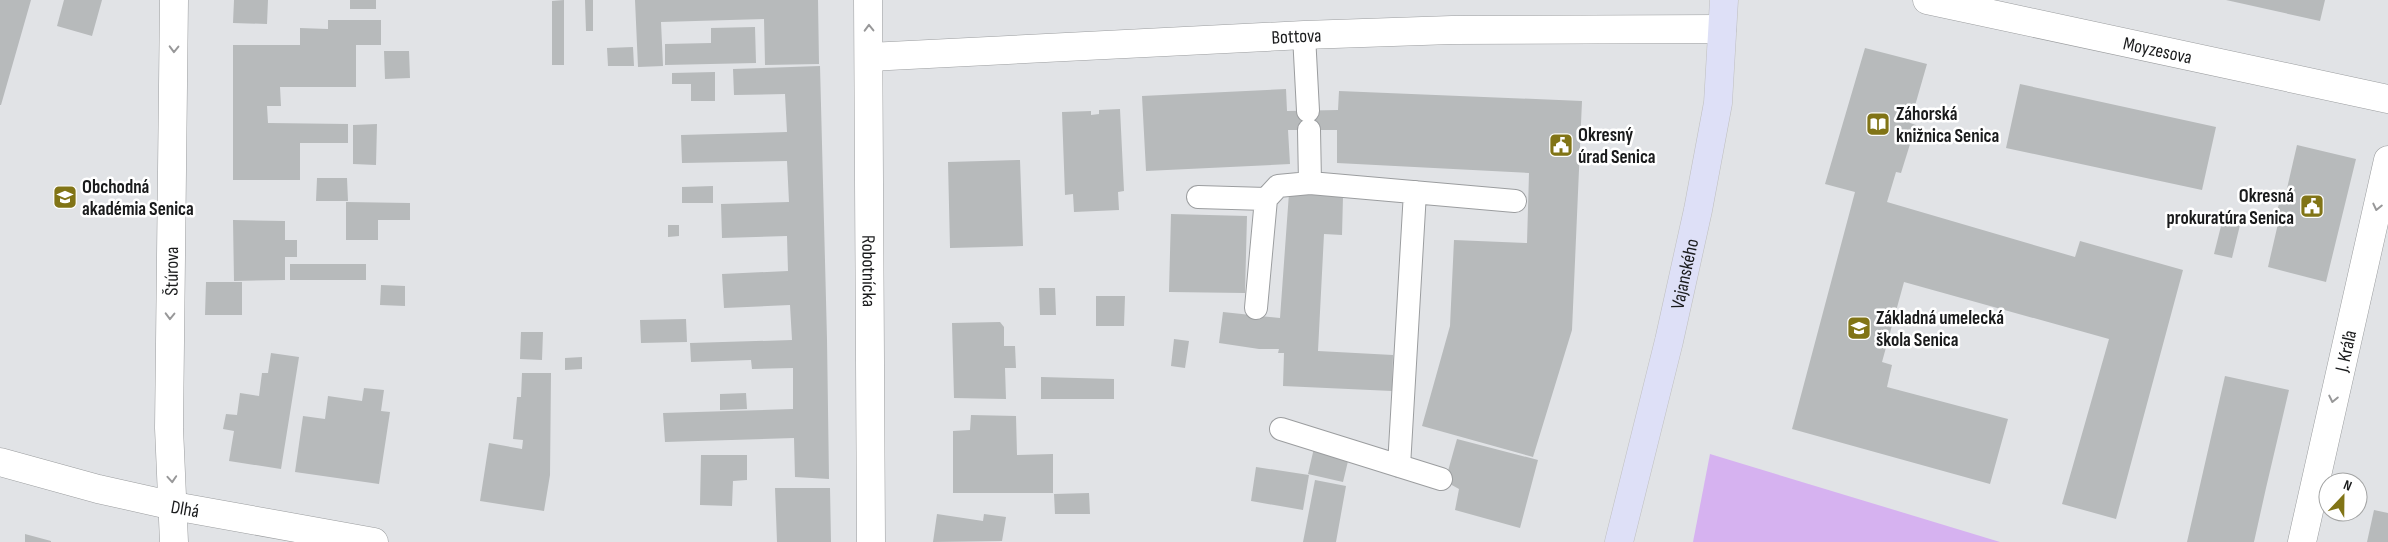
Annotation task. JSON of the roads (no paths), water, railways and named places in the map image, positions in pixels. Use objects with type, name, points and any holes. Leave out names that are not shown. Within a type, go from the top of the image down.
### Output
[{"type":"main road","name":"Vajanského","points":[[1619,542],[1667,351],[1698,210],[1718,103],[1724,0]]},
{"type":"street","name":"Štúrova","points":[[174,0],[169,428],[174,506],[174,542]]},
{"type":"street","name":"Robotnícka","points":[[868,0],[870,57],[871,542]]},
{"type":"street","name":"Moyzesova","points":[[1927,0],[2388,99]]},
{"type":"street","name":"Bottova","points":[[870,57],[1304,35],[1452,30],[1722,29]]},
{"type":"street","name":"J. Kráľa","points":[[2302,542],[2388,160]]},
{"type":"street","name":"Dlhá","points":[[0,462],[98,489],[174,506],[374,542]]},
{"type":"lane","points":[[1304,35],[1309,120],[1310,183]]},
{"type":"lane","points":[[1256,308],[1266,200],[1278,186],[1310,183],[1515,201]]},
{"type":"lane","points":[[1399,466],[1415,192]]},
{"type":"lane","points":[[1198,197],[1266,200]]},
{"type":"lane","points":[[1281,429],[1441,479]]},
{"type":"place","name":"Záhorská knižnica Senica","points":[[1878,124]]},
{"type":"place","name":"Okresný úrad Senica","points":[[1561,145]]},
{"type":"place","name":"Obchodná akadémia Senica","points":[[65,197]]},
{"type":"place","name":"Okresná prokuratúra Senica","points":[[2312,206]]},
{"type":"place","name":"Základná umelecká škola Senica","points":[[1859,328]]}]
